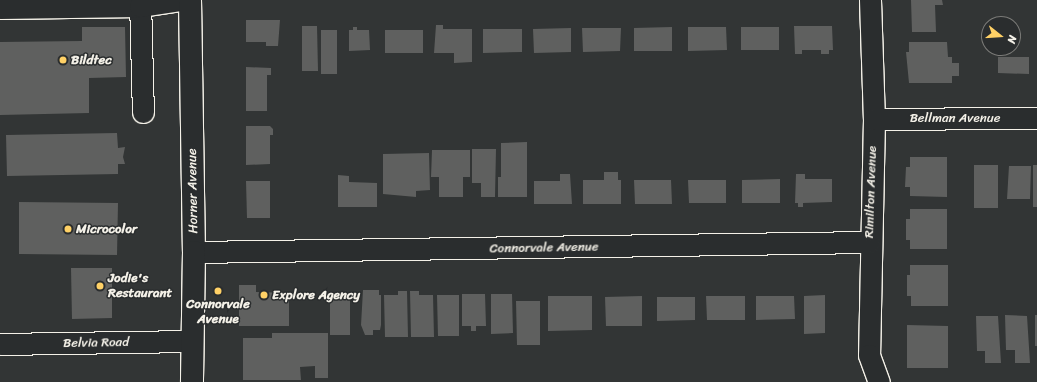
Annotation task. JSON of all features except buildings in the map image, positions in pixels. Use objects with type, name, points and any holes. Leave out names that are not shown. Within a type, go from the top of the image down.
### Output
[{"type":"main road","name":"Horner Avenue","points":[[190,0],[194,252],[192,382]]},
{"type":"street","points":[[0,8],[140,3],[180,0]]},
{"type":"street","name":"Rimilton Avenue","points":[[870,0],[874,118],[870,242],[869,355],[878,382]]},
{"type":"street","points":[[140,3],[143,112]]},
{"type":"street","name":"Bellman Avenue","points":[[874,118],[1037,118]]},
{"type":"street","name":"Connorvale Avenue","points":[[194,252],[870,242]]},
{"type":"street","name":"Belvia Road","points":[[0,344],[192,341]]},
{"type":"place","name":"Bildtec","points":[[63,60]]},
{"type":"place","name":"Microcolor","points":[[68,229]]},
{"type":"place","name":"Jodie's Restaurant","points":[[100,286]]},
{"type":"place","name":"Connorvale Avenue","points":[[218,291]]},
{"type":"place","name":"Explore Agency","points":[[264,295]]}]
